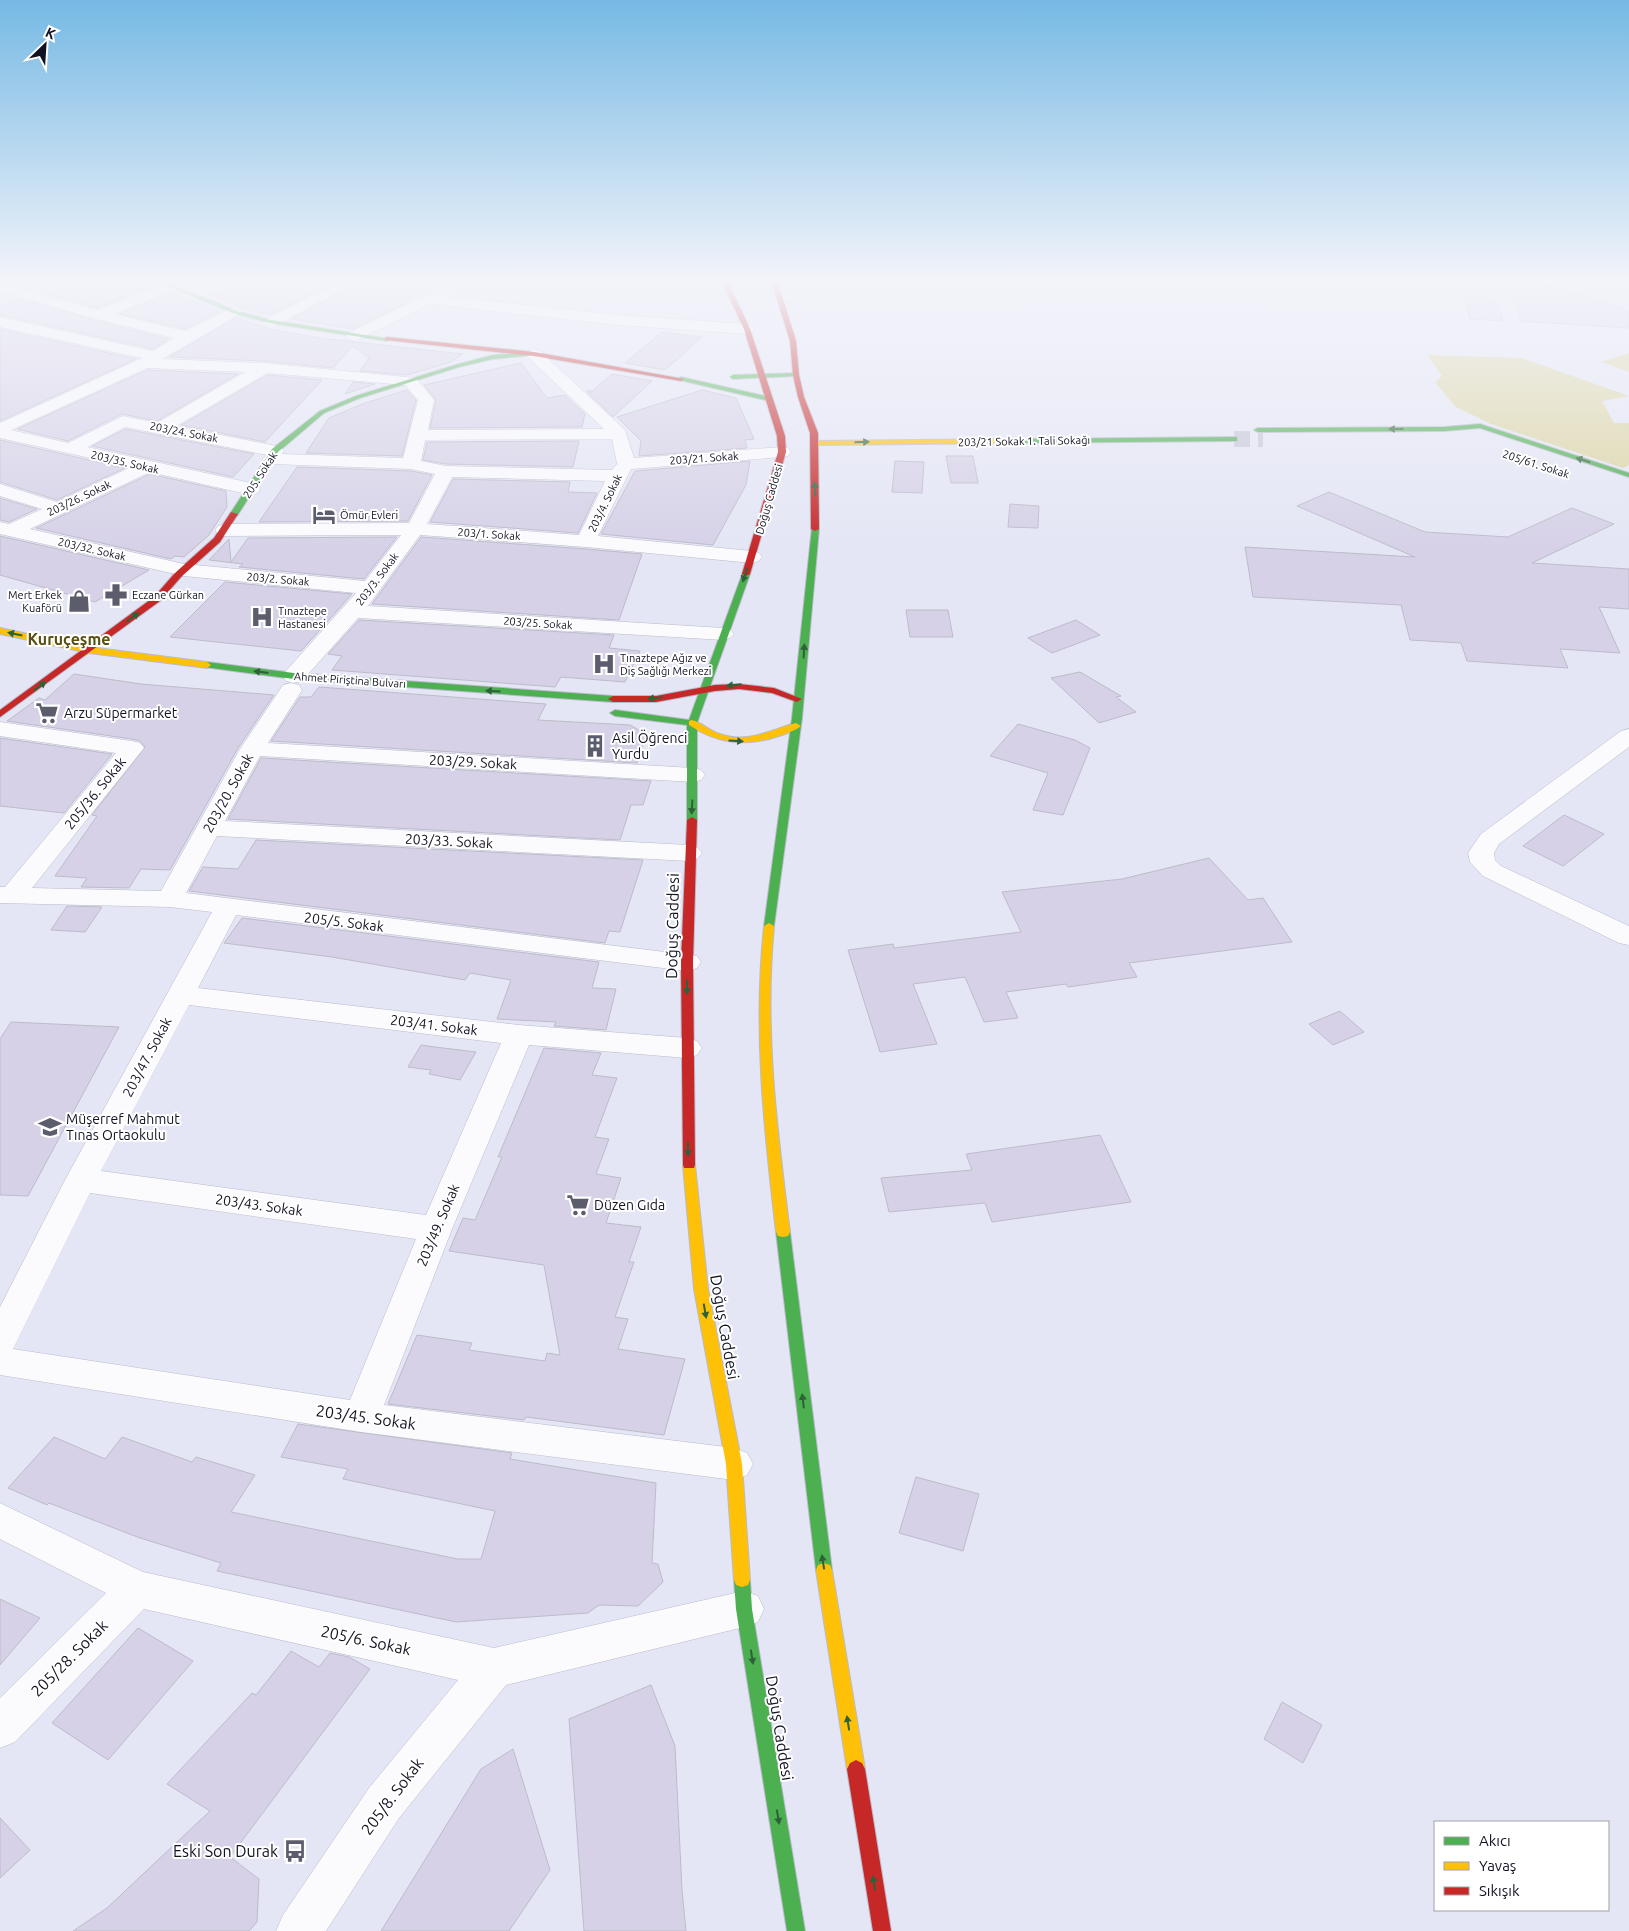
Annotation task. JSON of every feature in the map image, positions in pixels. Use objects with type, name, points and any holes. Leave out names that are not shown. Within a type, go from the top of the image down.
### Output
[{"type":"main road","name":"205. Sokak","points":[[0,714],[82,658],[157,599],[225,530],[273,455],[322,412],[338,404],[446,370]]},
{"type":"main road","points":[[624,370],[668,378],[700,380],[796,375]]},
{"type":"main road","name":"Doğuş Caddesi","points":[[759,370],[781,436],[782,452],[752,557],[692,723],[693,775],[687,962],[689,1182],[701,1289],[734,1464],[744,1609],[796,1931]]},
{"type":"main road","points":[[796,370],[814,438],[816,524],[806,615],[803,669],[797,699],[796,726],[765,954],[764,1069],[818,1529],[882,1931]]},
{"type":"main road","points":[[700,380],[712,374]]},
{"type":"main road","points":[[700,380],[769,399]]},
{"type":"main road","name":"205/61. Sokak","points":[[1444,429],[1480,426],[1629,475]]},
{"type":"main road","points":[[1465,438],[1444,429],[1260,435],[1433,439],[1465,438],[1494,430]]},
{"type":"main road","name":"203/21 Sokak 1. Tali Sokağı","points":[[814,438],[1231,435]]},
{"type":"main road","name":"205. Sokak","points":[[148,590],[181,573]]},
{"type":"main road","name":"Ahmet Piriştina Bulvarı","points":[[0,631],[57,652],[82,658],[292,687],[594,699],[656,699],[741,684],[756,684],[772,687],[797,699]]},
{"type":"main road","points":[[57,652],[77,636]]},
{"type":"main road","name":"Ahmet Piriştina Bulvarı","points":[[57,652],[82,658]]},
{"type":"main road","points":[[0,703],[15,688]]},
{"type":"main road","points":[[606,711],[692,723],[700,731],[714,737],[747,742],[764,739],[796,726]]},
{"type":"street","points":[[0,429],[128,370]]},
{"type":"street","points":[[162,427],[260,370]]},
{"type":"street","points":[[288,370],[410,381],[426,400],[411,464]]},
{"type":"street","name":"203/4. Sokak","points":[[551,370],[618,434],[625,454],[621,470],[586,541]]},
{"type":"street","name":"203/24. Sokak","points":[[70,449],[124,421],[162,427],[273,455]]},
{"type":"street","name":"203/35. Sokak","points":[[0,433],[251,489]]},
{"type":"street","points":[[417,435],[618,434]]},
{"type":"street","name":"203/21. Sokak","points":[[621,470],[782,452]]},
{"type":"street","points":[[273,455],[411,464],[446,471],[621,470]]},
{"type":"street","name":"203/26. Sokak","points":[[6,529],[146,467]]},
{"type":"street","name":"203/3. Sokak","points":[[292,687],[371,588],[415,529],[446,471]]},
{"type":"street","points":[[0,490],[57,508]]},
{"type":"street","name":"203/32. Sokak","points":[[6,529],[181,573]]},
{"type":"street","name":"203/1. Sokak","points":[[225,530],[415,529],[586,541],[752,557]]},
{"type":"street","name":"203/2. Sokak","points":[[181,573],[371,588]]},
{"type":"street","name":"203/25. Sokak","points":[[353,611],[723,634]]},
{"type":"street","name":"203/20. Sokak","points":[[170,899],[252,749],[292,687]]},
{"type":"street","name":"205/36. Sokak","points":[[0,729],[132,748],[6,895]]},
{"type":"street","points":[[1629,736],[1490,839],[1481,853],[1483,862],[1492,871],[1629,937]]},
{"type":"street","name":"203/29. Sokak","points":[[252,749],[693,775]]},
{"type":"street","name":"203/33. Sokak","points":[[209,828],[689,853]]},
{"type":"street","name":"205/5. Sokak","points":[[6,895],[170,899],[227,908],[687,962]]},
{"type":"street","name":"203/47. Sokak","points":[[0,1340],[81,1180],[227,908]]},
{"type":"street","name":"203/41. Sokak","points":[[181,995],[519,1036],[687,1048]]},
{"type":"street","name":"203/49. Sokak","points":[[361,1417],[436,1229],[519,1036]]},
{"type":"street","name":"203/43. Sokak","points":[[81,1180],[436,1229]]},
{"type":"street","name":"203/45. Sokak","points":[[0,1361],[361,1417],[734,1464]]},
{"type":"street","name":"205/6. Sokak","points":[[0,1520],[137,1589],[494,1668],[744,1609]]},
{"type":"street","name":"205/28. Sokak","points":[[0,1726],[137,1589]]},
{"type":"street","name":"205/8. Sokak","points":[[299,1931],[384,1803],[494,1668]]},
{"type":"shaded area","points":[[1438,370],[1556,370],[1629,396],[1602,401],[1614,423],[1629,423],[1629,465],[1623,468],[1491,424],[1456,407],[1435,382],[1442,376]]},
{"type":"building","points":[[0,370],[112,370],[0,421]]},
{"type":"building","points":[[147,370],[238,374],[157,421],[122,414],[68,441],[17,429]]},
{"type":"building","points":[[361,370],[424,370],[407,375]]},
{"type":"building","points":[[490,370],[526,370],[547,398],[565,395],[585,414],[582,427],[430,428],[436,400],[424,385]]},
{"type":"building","points":[[612,374],[652,381],[613,417],[586,391],[591,390],[590,393]]},
{"type":"building","points":[[267,375],[322,380],[265,442],[181,425]]},
{"type":"building","points":[[353,382],[375,384],[345,394]]},
{"type":"building","points":[[407,390],[416,400],[402,456],[306,453],[329,418],[365,403]]},
{"type":"building","points":[[702,390],[736,398],[754,439],[745,440],[747,448],[639,456],[641,441],[617,417]]},
{"type":"building","points":[[125,429],[254,454],[233,477],[92,446]]},
{"type":"building","points":[[0,440],[125,468],[57,500],[0,482]]},
{"type":"building","points":[[579,441],[573,467],[446,464],[423,460],[427,442]]},
{"type":"building","points":[[946,456],[973,456],[978,483],[951,483]]},
{"type":"building","points":[[750,461],[746,485],[713,545],[601,534],[635,471]]},
{"type":"building","points":[[895,461],[924,462],[922,493],[892,492]]},
{"type":"building","points":[[297,467],[411,471],[432,475],[408,521],[259,522]]},
{"type":"building","points":[[150,474],[226,491],[227,507],[209,535],[184,557],[175,556],[171,559],[36,528]]},
{"type":"building","points":[[453,479],[570,482],[568,492],[597,493],[578,533],[430,522]]},
{"type":"building","points":[[1329,492],[1425,532],[1508,537],[1572,508],[1614,524],[1532,563],[1629,569],[1629,609],[1599,607],[1620,653],[1560,649],[1568,668],[1467,661],[1461,643],[1410,640],[1401,605],[1253,597],[1245,547],[1415,557],[1297,506]]},
{"type":"building","points":[[0,498],[37,509],[9,522],[0,520]]},
{"type":"building","points":[[1010,504],[1039,506],[1038,528],[1008,527]]},
{"type":"building","points":[[0,536],[149,570],[95,602],[0,575]]},
{"type":"building","points":[[397,537],[364,579],[239,567],[243,564],[209,560],[229,539],[231,562],[248,538]]},
{"type":"building","points":[[421,537],[642,554],[619,620],[372,604]]},
{"type":"building","name":"Tınaztepe Hastanesi","points":[[225,582],[352,594],[301,651],[170,637]]},
{"type":"building","points":[[906,610],[948,610],[953,637],[910,637]]},
{"type":"building","points":[[359,620],[614,635],[609,648],[640,651],[625,682],[561,677],[555,687],[332,670],[342,656],[328,654]]},
{"type":"building","points":[[1076,620],[1100,635],[1052,653],[1028,638]]},
{"type":"building","points":[[1080,672],[1121,696],[1116,697],[1136,712],[1099,723],[1051,678]]},
{"type":"building","points":[[74,674],[141,684],[274,695],[238,748],[170,870],[141,869],[129,888],[81,887],[87,878],[55,876],[97,816],[92,815],[145,747],[140,741],[132,739],[7,721],[39,698],[45,700]]},
{"type":"building","points":[[319,687],[546,704],[538,720],[630,725],[646,734],[637,763],[271,741],[300,697],[311,697]]},
{"type":"building","points":[[1018,724],[1075,740],[1090,748],[1063,815],[1033,810],[1048,773],[990,756]]},
{"type":"building","points":[[0,738],[112,754],[64,813],[0,806]]},
{"type":"building","points":[[261,758],[651,781],[643,805],[631,805],[620,840],[228,819]]},
{"type":"building","points":[[1564,815],[1604,834],[1563,866],[1523,846]]},
{"type":"building","points":[[256,840],[643,860],[620,932],[609,931],[605,943],[189,891],[203,867],[238,869]]},
{"type":"building","points":[[1209,858],[1248,900],[1263,898],[1292,942],[1129,963],[1137,977],[1068,987],[1066,984],[1006,992],[1018,1018],[984,1022],[965,977],[913,984],[937,1044],[880,1052],[848,950],[893,944],[894,948],[1021,932],[1002,892],[1122,879]]},
{"type":"building","points":[[67,906],[102,907],[85,932],[51,930]]},
{"type":"building","points":[[242,918],[599,962],[592,988],[616,989],[606,1030],[554,1026],[556,1022],[497,1019],[511,980],[470,973],[465,980],[332,957],[224,943]]},
{"type":"building","points":[[1340,1011],[1364,1032],[1333,1045],[1309,1024]]},
{"type":"building","points":[[11,1022],[119,1027],[28,1196],[0,1195],[0,1039]]},
{"type":"building","points":[[421,1045],[476,1052],[460,1080],[429,1074],[431,1070],[408,1067]]},
{"type":"building","points":[[544,1048],[601,1053],[592,1075],[617,1078],[595,1137],[609,1139],[596,1174],[621,1178],[606,1223],[641,1227],[629,1262],[634,1262],[615,1317],[628,1319],[618,1349],[685,1359],[664,1435],[526,1417],[524,1420],[388,1404],[417,1335],[472,1343],[469,1350],[545,1361],[547,1353],[560,1355],[544,1265],[449,1251],[463,1218],[475,1220],[502,1157],[498,1157]]},
{"type":"building","points":[[1100,1135],[1131,1202],[992,1222],[985,1203],[889,1212],[881,1178],[972,1170],[966,1154]]},
{"type":"building","points":[[298,1424],[512,1453],[510,1459],[656,1483],[652,1563],[658,1564],[663,1582],[638,1606],[599,1605],[588,1613],[456,1622],[217,1571],[221,1563],[140,1538],[49,1503],[47,1505],[8,1488],[54,1437],[105,1459],[122,1437],[192,1462],[196,1457],[255,1475],[231,1512],[458,1559],[481,1559],[495,1511],[343,1479],[348,1469],[281,1457]]},
{"type":"building","points":[[916,1477],[979,1494],[963,1551],[899,1533]]},
{"type":"building","points":[[0,1599],[40,1618],[0,1665]]},
{"type":"building","points":[[138,1628],[193,1661],[108,1760],[52,1723]]},
{"type":"building","points":[[291,1651],[319,1667],[330,1653],[349,1657],[370,1669],[230,1857],[259,1879],[257,1922],[249,1931],[73,1931],[107,1908],[210,1811],[167,1784],[252,1693],[256,1695]]},
{"type":"building","points":[[651,1685],[675,1746],[682,1890],[686,1931],[584,1931],[569,1719]]},
{"type":"building","points":[[1282,1702],[1322,1725],[1303,1763],[1264,1739]]},
{"type":"building","points":[[513,1749],[550,1870],[509,1931],[381,1931],[481,1769]]},
{"type":"building","points":[[0,1818],[30,1850],[0,1878]]},
{"type":"tunnel","points":[[1234,439],[1263,439]]},
{"type":"traffic: fast","points":[[234,514],[275,451],[322,412],[358,397],[444,370]]},
{"type":"traffic: fast","points":[[733,377],[796,375]]},
{"type":"traffic: fast","points":[[681,379],[769,399]]},
{"type":"traffic: fast","points":[[1258,430],[1444,429],[1480,426],[1629,475]]},
{"type":"traffic: fast","points":[[1014,441],[1234,439]]},
{"type":"traffic: fast","points":[[769,926],[797,718],[815,529]]},
{"type":"traffic: fast","points":[[692,820],[692,723],[746,574]]},
{"type":"traffic: fast","points":[[207,665],[294,676],[613,699]]},
{"type":"traffic: fast","points":[[615,713],[692,723]]},
{"type":"traffic: fast","points":[[783,1232],[824,1570]]},
{"type":"traffic: fast","points":[[742,1580],[744,1609],[796,1931]]},
{"type":"traffic: slow","points":[[814,443],[1014,441]]},
{"type":"traffic: slow","points":[[0,631],[89,650],[207,665]]},
{"type":"traffic: slow","points":[[692,723],[718,737],[743,741],[769,736],[796,726]]},
{"type":"traffic: slow","points":[[769,926],[765,964],[764,1041],[766,1079],[783,1232]]},
{"type":"traffic: slow","points":[[689,1165],[701,1289],[734,1464],[742,1580]]},
{"type":"traffic: slow","points":[[824,1570],[856,1769]]},
{"type":"traffic: jam","points":[[629,370],[681,379]]},
{"type":"traffic: jam","points":[[746,574],[782,452],[781,436],[760,370]]},
{"type":"traffic: jam","points":[[796,370],[801,397],[814,433],[815,529]]},
{"type":"traffic: jam","points":[[0,714],[157,599],[178,575],[217,540],[234,514]]},
{"type":"traffic: jam","points":[[703,690],[728,687],[762,688],[797,699]]},
{"type":"traffic: jam","points":[[613,699],[656,699],[703,690]]},
{"type":"traffic: jam","points":[[689,1165],[687,962],[692,820]]},
{"type":"traffic: jam","points":[[856,1769],[882,1931]]},
{"type":"place","name":"Ömür Evleri","points":[[324,515]]},
{"type":"place","name":"Eczane Gürkan","points":[[116,595]]},
{"type":"place","name":"Mert Erkek Kuaförü","points":[[79,601]]},
{"type":"place","name":"Tınaztepe Hastanesi","points":[[262,617]]},
{"type":"place","name":"Tınaztepe Ağız ve Diş Sağlığı Merkezi","points":[[604,664]]},
{"type":"place","name":"Arzu Süpermarket","points":[[47,713]]},
{"type":"place","name":"Asil Öğrenci Yurdu","points":[[595,746]]},
{"type":"place","name":"Müşerref Mahmut Tınas Ortaokulu","points":[[50,1127]]},
{"type":"place","name":"Düzen Gıda","points":[[578,1205]]},
{"type":"place","name":"Eski Son Durak","points":[[295,1851]]},
{"type":"district","name":"Kuruçeşme","points":[[69,639]]}]
